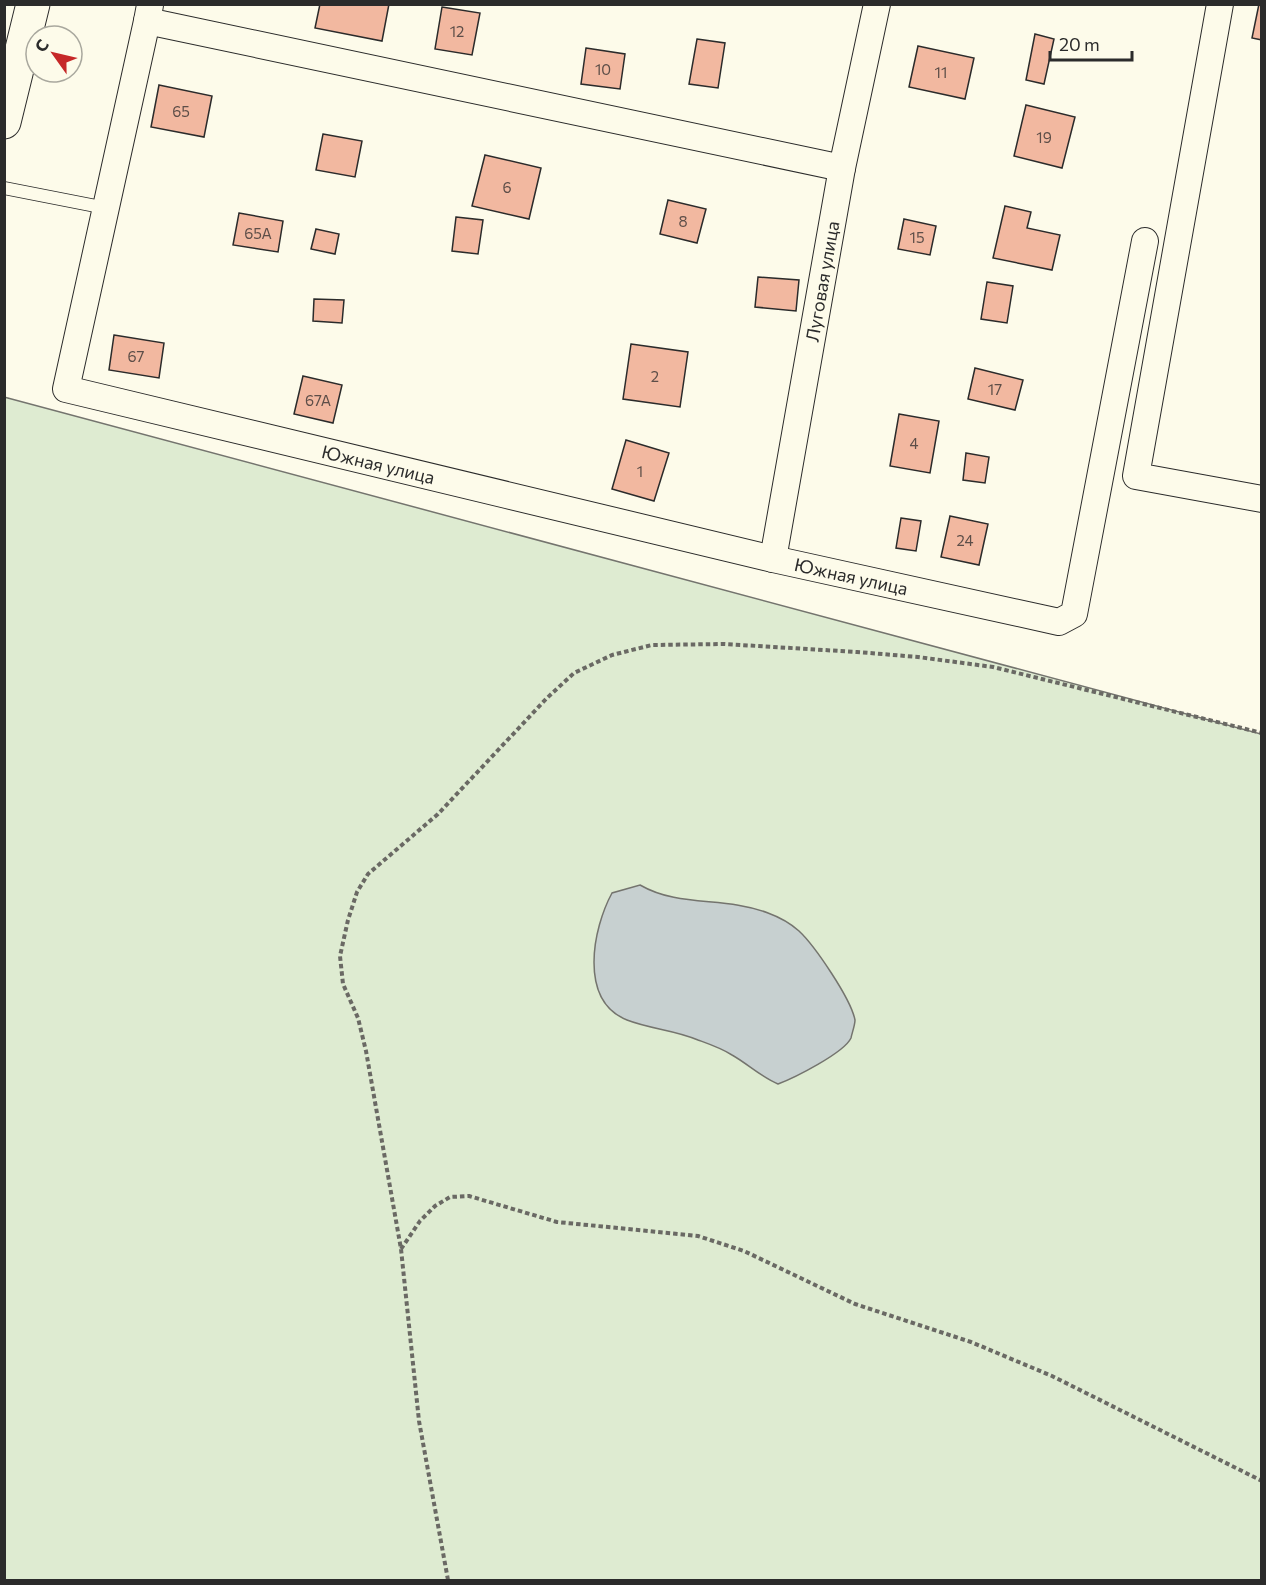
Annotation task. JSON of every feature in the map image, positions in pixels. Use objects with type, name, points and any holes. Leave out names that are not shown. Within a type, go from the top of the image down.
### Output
[{"type":"main road","points":[[4,122],[11,73],[33,4]]},
{"type":"street","name":"Луговая улица","points":[[773,559],[842,168],[877,4]]},
{"type":"street","points":[[1220,4],[1136,476],[1262,499]]},
{"type":"street","points":[[149,13],[842,168]]},
{"type":"street","name":"Южная улица","points":[[149,13],[66,389],[773,559],[1059,622],[1074,614],[1145,241]]},
{"type":"lane","points":[[4,188],[106,208]]},
{"type":"path","points":[[448,1581],[419,1420],[401,1249],[366,1051],[358,1018],[343,984],[340,956],[348,920],[357,892],[368,874],[438,814],[547,698],[574,673],[612,655],[652,645],[724,644],[918,657],[993,667],[1262,734]]},
{"type":"path","points":[[401,1249],[420,1221],[435,1206],[450,1197],[459,1196],[469,1196],[557,1222],[698,1236],[744,1251],[855,1304],[971,1342],[1052,1376],[1262,1481]]},
{"type":"green space","points":[[4,397],[1261,734],[1261,1580],[5,1580]]},
{"type":"shaded area","points":[[640,885],[671,897],[752,908],[776,916],[796,928],[823,960],[847,999],[855,1024],[847,1044],[818,1064],[778,1084],[719,1048],[680,1034],[627,1020],[612,1010],[601,997],[596,980],[595,943],[599,925],[612,893]]},
{"type":"building","points":[[320,4],[389,4],[382,41],[315,28]]},
{"type":"building","points":[[1259,4],[1262,4],[1262,40],[1252,38]]},
{"type":"building","points":[[442,7],[480,13],[472,55],[435,49]]},
{"type":"building","points":[[1035,34],[1054,39],[1044,84],[1026,80]]},
{"type":"building","points":[[697,39],[725,43],[718,88],[689,84]]},
{"type":"building","points":[[918,46],[974,58],[965,99],[909,87]]},
{"type":"building","points":[[586,48],[625,54],[620,89],[581,84]]},
{"type":"building","points":[[159,85],[212,96],[204,137],[151,127]]},
{"type":"building","points":[[1026,105],[1075,117],[1062,168],[1014,156]]},
{"type":"building","points":[[323,134],[362,141],[355,177],[316,170]]},
{"type":"building","points":[[485,155],[541,168],[529,219],[472,206]]},
{"type":"building","points":[[668,200],[706,209],[697,243],[660,234]]},
{"type":"building","points":[[1005,206],[1031,212],[1027,228],[1060,235],[1052,270],[993,258]]},
{"type":"building","points":[[239,213],[283,221],[278,252],[233,245]]},
{"type":"building","points":[[456,217],[483,220],[478,254],[452,251]]},
{"type":"building","points":[[904,219],[936,226],[930,255],[898,249]]},
{"type":"building","points":[[316,229],[339,234],[335,254],[311,249]]},
{"type":"building","points":[[758,277],[799,280],[796,311],[755,307]]},
{"type":"building","points":[[987,282],[1013,286],[1007,323],[981,319]]},
{"type":"building","points":[[314,299],[344,300],[342,323],[313,321]]},
{"type":"building","points":[[114,335],[164,343],[159,378],[109,370]]},
{"type":"building","points":[[631,344],[688,352],[680,407],[623,399]]},
{"type":"building","points":[[975,368],[1023,380],[1015,410],[968,399]]},
{"type":"building","points":[[303,376],[342,385],[333,423],[294,414]]},
{"type":"building","points":[[899,414],[939,421],[930,473],[890,466]]},
{"type":"building","points":[[626,440],[669,453],[654,501],[612,489]]},
{"type":"building","points":[[966,453],[989,457],[985,483],[963,480]]},
{"type":"building","points":[[950,516],[988,524],[979,565],[941,557]]},
{"type":"building","points":[[901,518],[921,521],[916,551],[896,548]]}]
